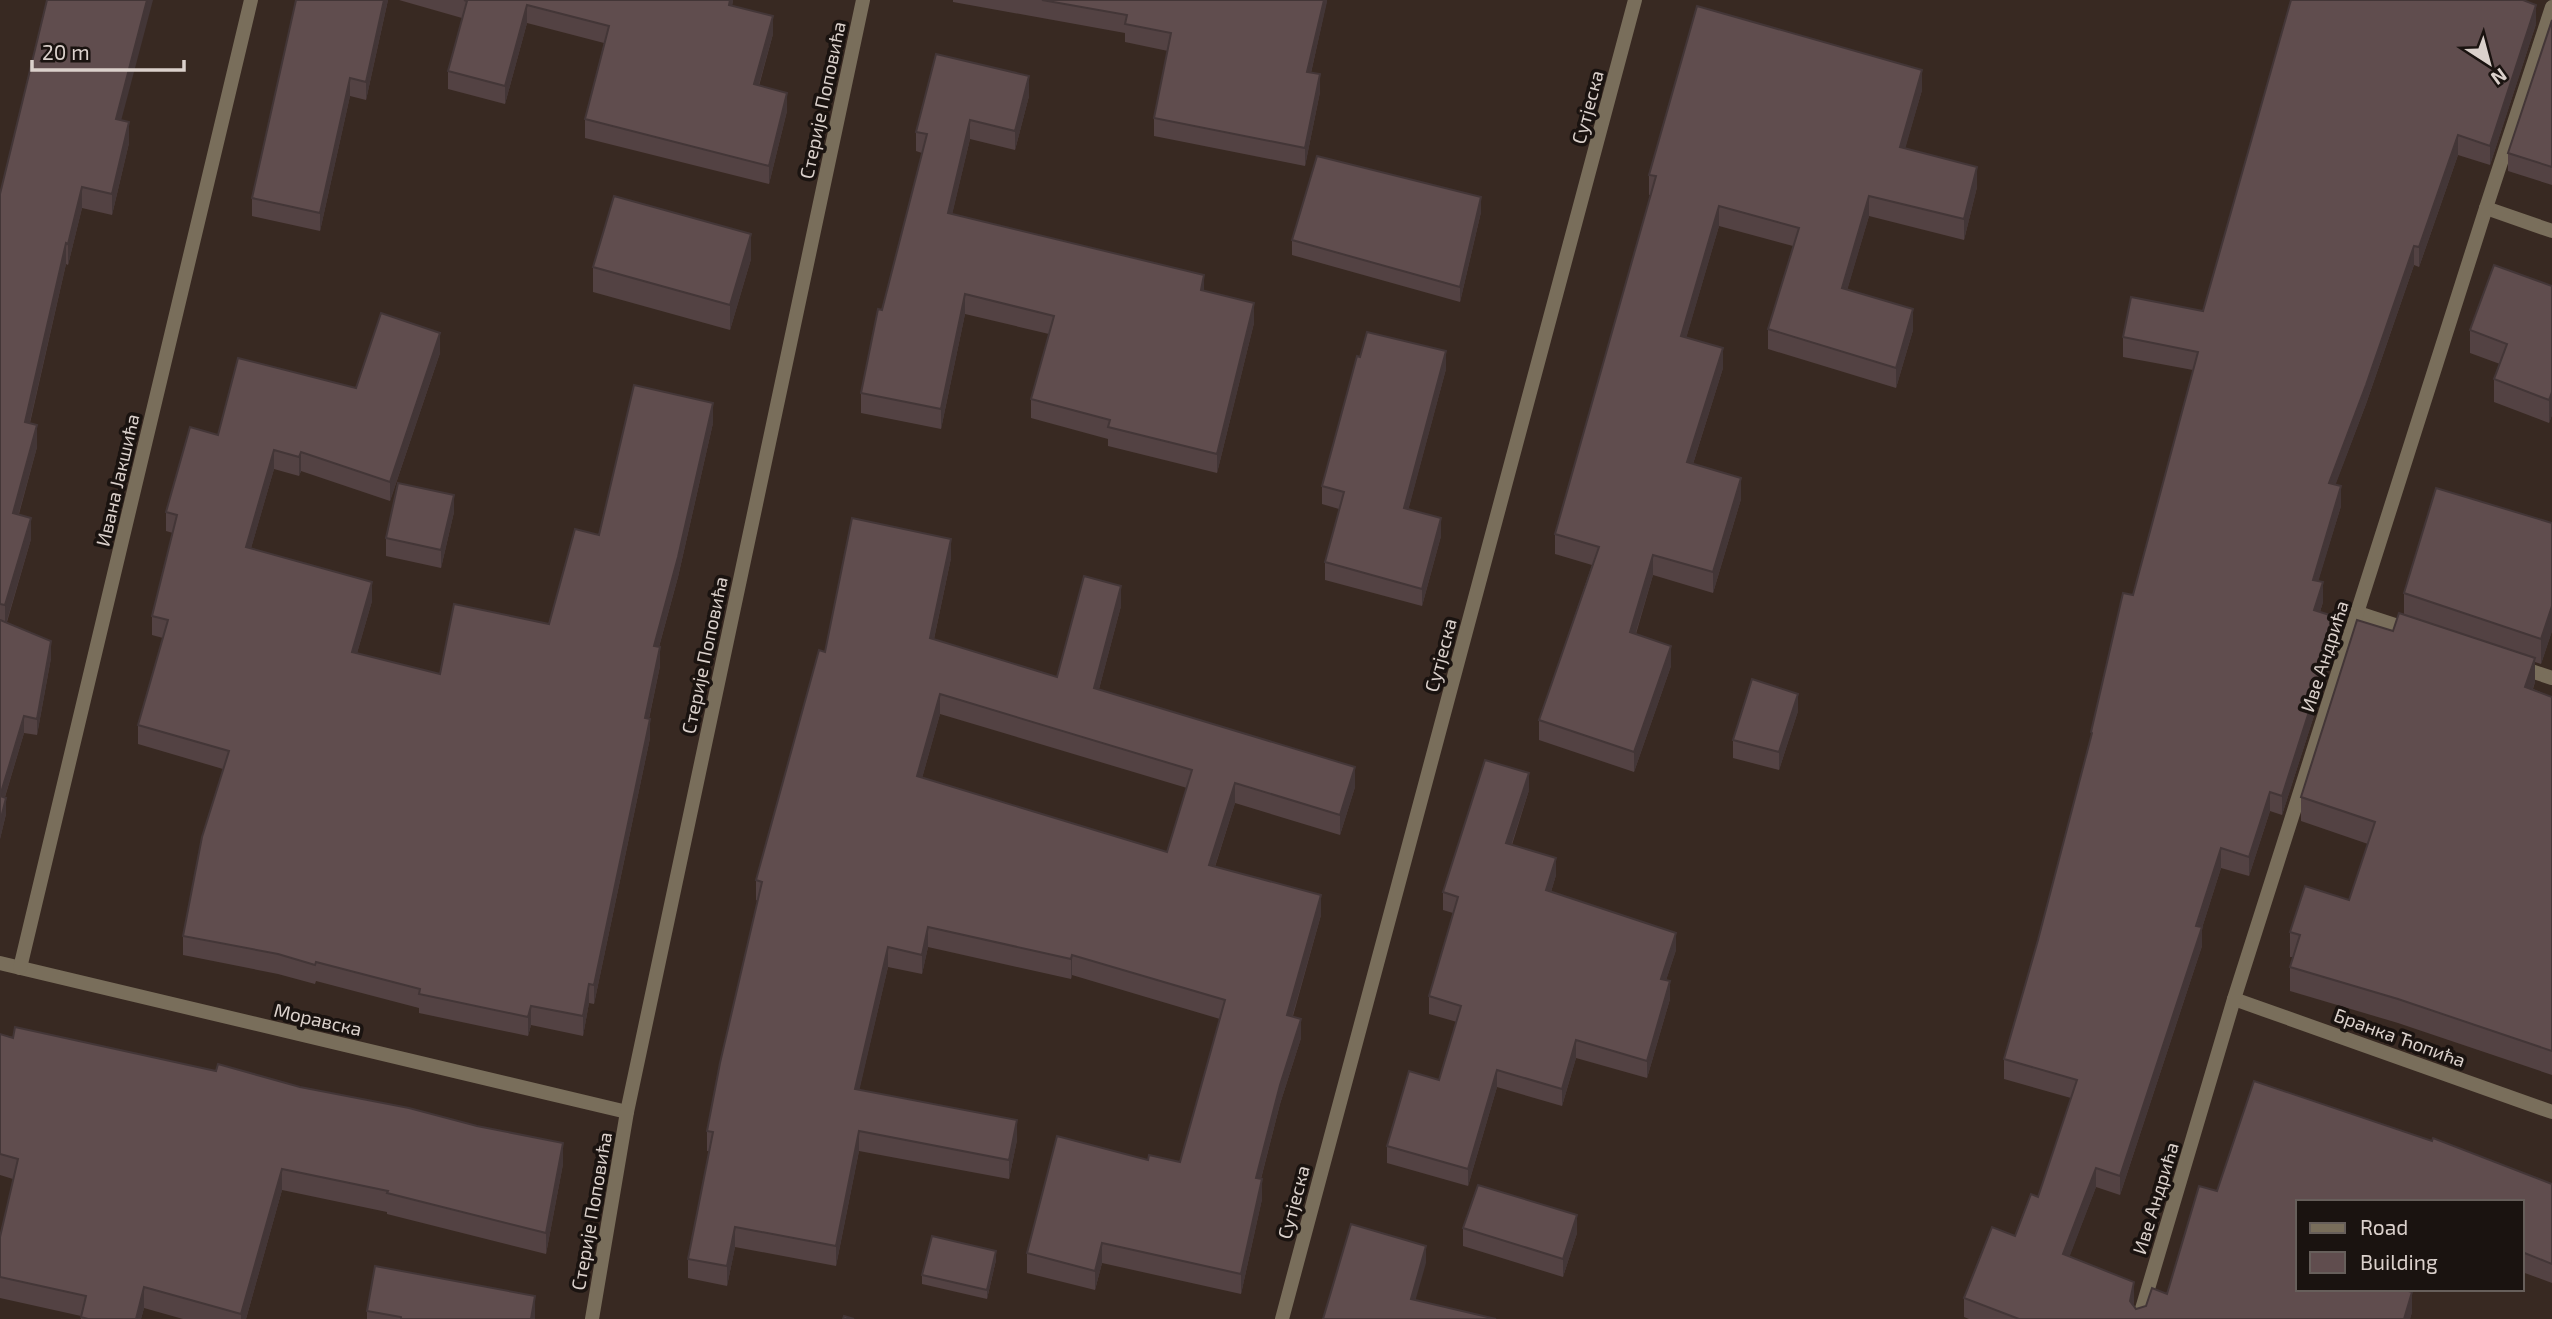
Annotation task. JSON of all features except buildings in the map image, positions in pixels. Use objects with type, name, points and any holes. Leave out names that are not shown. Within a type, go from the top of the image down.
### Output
[{"type":"street","name":"Ивана Јакшића","points":[[20,968],[251,0]]},
{"type":"street","name":"Стерије Поповића","points":[[592,1319],[627,1112],[863,0]]},
{"type":"street","name":"Сутјеска","points":[[1282,1319],[1635,0]]},
{"type":"street","name":"Иве Андрића","points":[[2139,1319],[2234,999],[2552,7]]},
{"type":"street","points":[[2486,208],[2552,231]]},
{"type":"street","points":[[2358,612],[2423,634]]},
{"type":"street","points":[[2500,660],[2552,678]]},
{"type":"street","name":"Моравска","points":[[0,963],[627,1112]]},
{"type":"street","name":"Бранка Ћопића","points":[[2234,999],[2552,1112]]}]
